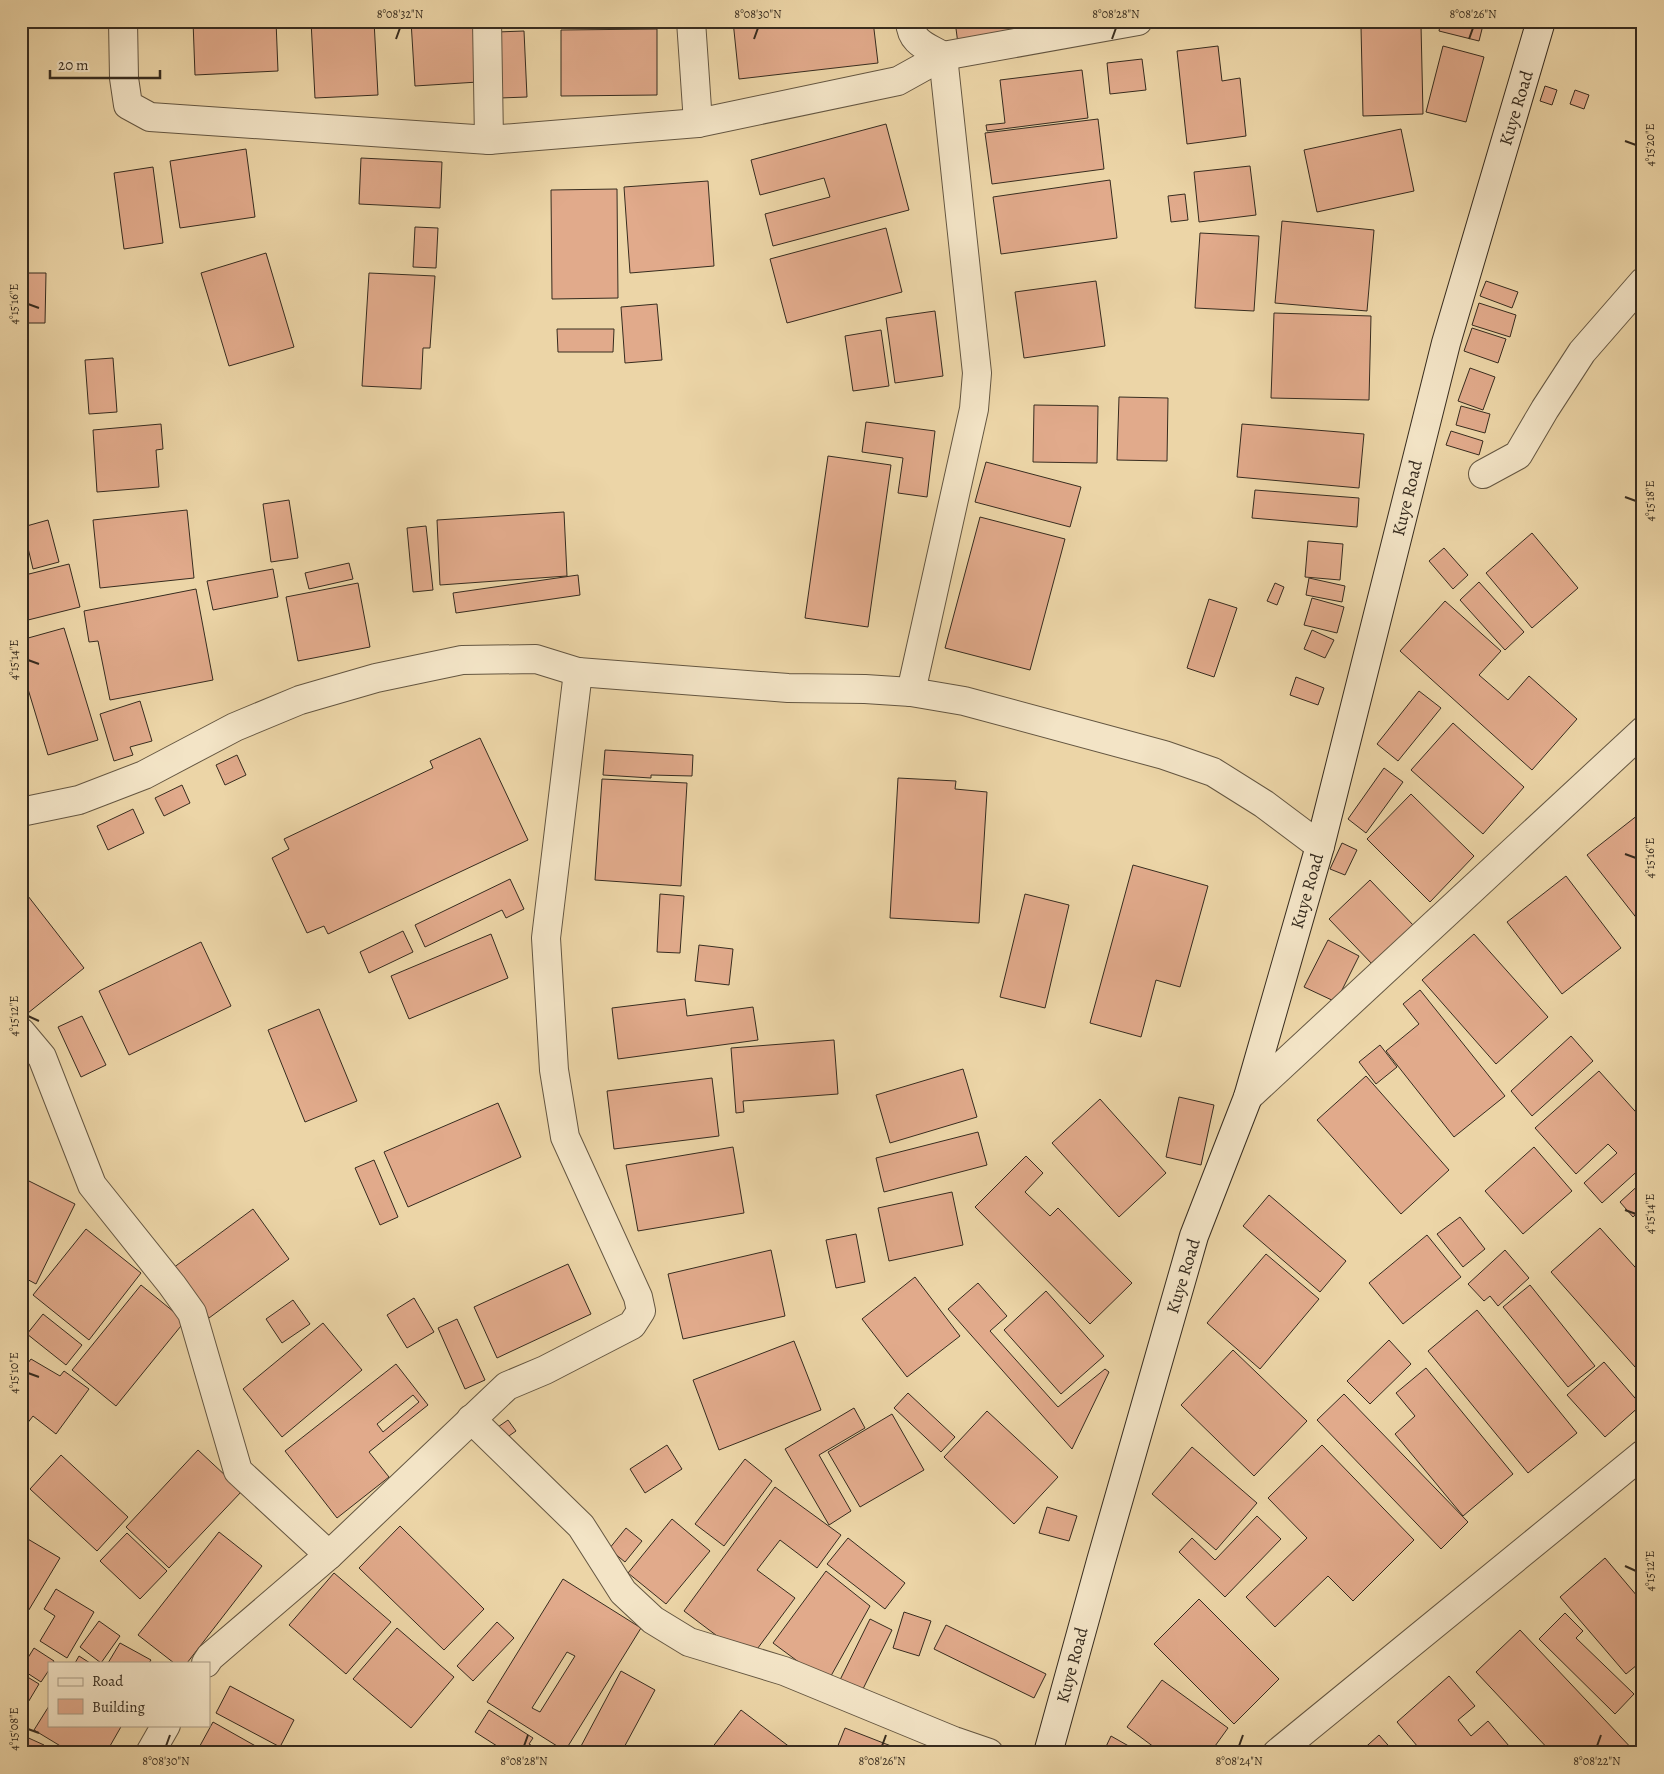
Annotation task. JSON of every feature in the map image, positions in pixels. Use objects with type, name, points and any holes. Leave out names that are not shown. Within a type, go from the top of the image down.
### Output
[{"type":"street","points":[[123,21],[124,78],[128,105],[150,117],[489,140],[698,123],[898,81],[943,56],[1138,21]]},
{"type":"street","points":[[487,21],[489,140]]},
{"type":"street","points":[[692,21],[698,123]]},
{"type":"street","points":[[910,21],[910,28],[916,41],[943,56]]},
{"type":"street","name":"Kuye Road","points":[[1048,1753],[1194,1236],[1248,1097],[1320,846],[1446,343],[1541,21]]},
{"type":"street","points":[[911,692],[974,409],[977,373],[943,56]]},
{"type":"street","points":[[1483,474],[1518,455],[1582,352],[1643,282]]},
{"type":"street","points":[[21,812],[79,800],[144,775],[235,728],[292,703],[376,678],[462,660],[536,659],[578,672],[788,688],[865,689],[911,692],[964,701],[1164,756],[1213,772],[1264,804],[1320,846]]},
{"type":"street","points":[[207,1662],[210,1657],[329,1556],[507,1386],[545,1370],[632,1325],[641,1311],[638,1297],[565,1137],[554,1070],[546,938],[578,672]]},
{"type":"street","points":[[1248,1097],[1643,731]]},
{"type":"street","points":[[21,1032],[42,1057],[92,1185],[192,1313],[238,1471],[329,1556]]},
{"type":"street","points":[[471,1419],[581,1526],[623,1592],[653,1620],[689,1642],[784,1671],[954,1741],[989,1753]]},
{"type":"street","points":[[1276,1753],[1643,1454]]},
{"type":"street","points":[[150,1753],[165,1726]]},
{"type":"building","points":[[193,21],[276,21],[278,71],[195,75]]},
{"type":"building","points":[[311,21],[374,21],[378,95],[315,98]]},
{"type":"building","points":[[411,21],[474,21],[478,82],[415,86]]},
{"type":"building","points":[[733,21],[873,21],[878,63],[739,79]]},
{"type":"building","points":[[955,21],[1038,21],[1040,31],[958,44]]},
{"type":"building","points":[[1441,21],[1484,21],[1479,41],[1439,31]]},
{"type":"building","points":[[1421,25],[1423,114],[1363,116],[1361,27]]},
{"type":"building","points":[[657,29],[657,95],[561,96],[561,30]]},
{"type":"building","points":[[524,31],[527,97],[500,98],[497,32]]},
{"type":"building","points":[[1218,46],[1222,81],[1240,78],[1246,136],[1187,144],[1177,51]]},
{"type":"building","points":[[1443,46],[1484,57],[1466,122],[1426,112]]},
{"type":"building","points":[[1142,59],[1146,90],[1110,94],[1107,63]]},
{"type":"building","points":[[1082,70],[1088,118],[987,131],[986,125],[1005,123],[1000,80]]},
{"type":"building","points":[[1545,86],[1557,90],[1552,105],[1540,101]]},
{"type":"building","points":[[1575,90],[1589,95],[1584,109],[1570,104]]},
{"type":"building","points":[[1098,119],[1104,169],[992,184],[985,133]]},
{"type":"building","points":[[886,124],[909,210],[773,246],[765,214],[830,197],[824,178],[760,195],[751,160]]},
{"type":"building","points":[[1401,129],[1414,191],[1317,212],[1304,150]]},
{"type":"building","points":[[246,149],[255,217],[180,228],[170,161]]},
{"type":"building","points":[[361,158],[442,162],[440,208],[359,204]]},
{"type":"building","points":[[1250,166],[1256,215],[1199,222],[1194,172]]},
{"type":"building","points":[[153,167],[163,243],[124,249],[114,173]]},
{"type":"building","points":[[1110,180],[1117,238],[1001,254],[993,197]]},
{"type":"building","points":[[708,181],[714,266],[630,273],[624,187]]},
{"type":"building","points":[[617,189],[618,298],[552,299],[551,190]]},
{"type":"building","points":[[1185,194],[1188,220],[1171,222],[1168,196]]},
{"type":"building","points":[[1282,221],[1374,230],[1367,311],[1275,303]]},
{"type":"building","points":[[415,227],[438,228],[436,268],[413,267]]},
{"type":"building","points":[[886,228],[902,292],[787,323],[770,259]]},
{"type":"building","points":[[1200,233],[1259,236],[1254,311],[1195,308]]},
{"type":"building","points":[[266,253],[294,347],[229,366],[201,273]]},
{"type":"building","points":[[21,273],[46,273],[45,323],[21,323]]},
{"type":"building","points":[[369,273],[435,276],[430,348],[423,348],[421,389],[362,386]]},
{"type":"building","points":[[1096,281],[1105,346],[1024,358],[1015,292]]},
{"type":"building","points":[[1486,281],[1518,292],[1512,308],[1480,296]]},
{"type":"building","points":[[1479,303],[1516,315],[1510,337],[1472,325]]},
{"type":"building","points":[[657,304],[662,360],[625,363],[621,307]]},
{"type":"building","points":[[935,311],[943,376],[895,383],[886,318]]},
{"type":"building","points":[[1274,313],[1371,316],[1369,400],[1271,398]]},
{"type":"building","points":[[1472,328],[1506,339],[1498,363],[1464,351]]},
{"type":"building","points":[[557,329],[614,329],[613,352],[558,352]]},
{"type":"building","points":[[881,330],[889,386],[853,391],[845,336]]},
{"type":"building","points":[[113,358],[117,412],[89,414],[85,360]]},
{"type":"building","points":[[1470,368],[1495,377],[1483,410],[1458,401]]},
{"type":"building","points":[[1119,397],[1168,398],[1167,461],[1117,460]]},
{"type":"building","points":[[1034,405],[1098,406],[1097,463],[1033,462]]},
{"type":"building","points":[[1461,406],[1490,414],[1485,433],[1456,425]]},
{"type":"building","points":[[866,422],[935,431],[927,497],[898,493],[903,458],[862,452]]},
{"type":"building","points":[[161,424],[163,449],[156,450],[159,487],[97,492],[93,430]]},
{"type":"building","points":[[1242,424],[1364,434],[1359,488],[1237,477]]},
{"type":"building","points":[[1451,431],[1483,441],[1479,455],[1446,445]]},
{"type":"building","points":[[828,456],[891,465],[868,627],[805,618]]},
{"type":"building","points":[[986,462],[1081,487],[1070,527],[975,502]]},
{"type":"building","points":[[1255,490],[1359,498],[1357,527],[1252,518]]},
{"type":"building","points":[[289,500],[298,558],[271,562],[263,504]]},
{"type":"building","points":[[187,510],[194,578],[100,588],[93,520]]},
{"type":"building","points":[[564,512],[567,576],[440,585],[437,520]]},
{"type":"building","points":[[980,517],[1065,539],[1030,670],[945,648]]},
{"type":"building","points":[[48,520],[59,562],[33,569],[23,527]]},
{"type":"building","points":[[426,526],[433,590],[413,592],[407,528]]},
{"type":"building","points":[[1532,533],[1578,588],[1532,628],[1486,573]]},
{"type":"building","points":[[1308,541],[1343,544],[1340,580],[1305,577]]},
{"type":"building","points":[[1444,548],[1468,575],[1453,589],[1429,561]]},
{"type":"building","points":[[349,563],[353,579],[309,589],[305,573]]},
{"type":"building","points":[[69,564],[80,607],[28,620],[21,593],[21,576]]},
{"type":"building","points":[[273,569],[278,597],[213,610],[207,581]]},
{"type":"building","points":[[578,575],[580,595],[456,613],[453,593]]},
{"type":"building","points":[[1309,578],[1345,586],[1342,602],[1306,595]]},
{"type":"building","points":[[1479,582],[1524,632],[1505,650],[1460,600]]},
{"type":"building","points":[[358,583],[370,647],[298,661],[286,597]]},
{"type":"building","points":[[1275,583],[1284,587],[1277,605],[1267,601]]},
{"type":"building","points":[[196,589],[213,680],[110,700],[98,641],[89,642],[84,611]]},
{"type":"building","points":[[1312,598],[1344,607],[1337,633],[1304,625]]},
{"type":"building","points":[[1209,599],[1237,608],[1214,677],[1187,668]]},
{"type":"building","points":[[1445,601],[1501,651],[1479,675],[1508,700],[1529,676],[1577,719],[1532,770],[1400,651]]},
{"type":"building","points":[[64,628],[98,740],[48,755],[21,666],[21,640]]},
{"type":"building","points":[[1312,630],[1334,640],[1325,658],[1304,649]]},
{"type":"building","points":[[1296,677],[1324,688],[1318,705],[1290,695]]},
{"type":"building","points":[[1419,691],[1441,708],[1398,761],[1377,744]]},
{"type":"building","points":[[140,701],[152,741],[130,747],[133,755],[114,761],[100,714]]},
{"type":"building","points":[[1453,723],[1524,787],[1483,834],[1411,770]]},
{"type":"building","points":[[480,738],[528,840],[328,934],[324,926],[307,933],[272,858],[289,849],[284,839],[433,768],[430,761]]},
{"type":"building","points":[[605,750],[693,755],[692,776],[651,775],[651,778],[603,775]]},
{"type":"building","points":[[237,755],[246,775],[225,785],[216,765]]},
{"type":"building","points":[[1384,768],[1403,782],[1366,833],[1348,819]]},
{"type":"building","points":[[898,778],[956,781],[955,789],[987,792],[979,923],[890,918]]},
{"type":"building","points":[[602,779],[687,783],[681,886],[595,880]]},
{"type":"building","points":[[182,785],[190,803],[164,816],[155,798]]},
{"type":"building","points":[[1411,794],[1474,856],[1430,902],[1367,839]]},
{"type":"building","points":[[133,809],[144,833],[108,850],[97,826]]},
{"type":"building","points":[[1643,811],[1643,924],[1642,925],[1587,855]]},
{"type":"building","points":[[1342,843],[1357,850],[1345,875],[1330,869]]},
{"type":"building","points":[[1133,865],[1208,886],[1180,987],[1156,980],[1141,1037],[1090,1023]]},
{"type":"building","points":[[1566,876],[1621,948],[1562,994],[1507,922]]},
{"type":"building","points":[[510,879],[524,909],[506,918],[502,910],[425,947],[415,925]]},
{"type":"building","points":[[1370,880],[1414,926],[1373,965],[1329,919]]},
{"type":"building","points":[[21,887],[84,968],[28,1013],[21,1003]]},
{"type":"building","points":[[660,894],[684,896],[680,953],[657,952]]},
{"type":"building","points":[[1025,894],[1069,905],[1045,1008],[1000,997]]},
{"type":"building","points":[[403,931],[413,952],[369,973],[360,952]]},
{"type":"building","points":[[491,934],[508,978],[409,1019],[391,976]]},
{"type":"building","points":[[1474,934],[1548,1017],[1496,1064],[1422,980]]},
{"type":"building","points":[[1328,940],[1359,956],[1336,1002],[1304,987]]},
{"type":"building","points":[[201,942],[231,1006],[129,1055],[99,991]]},
{"type":"building","points":[[699,945],[733,949],[729,985],[695,981]]},
{"type":"building","points":[[1420,990],[1505,1096],[1454,1137],[1386,1051],[1419,1024],[1403,1004]]},
{"type":"building","points":[[685,999],[687,1016],[753,1007],[758,1040],[618,1059],[612,1008]]},
{"type":"building","points":[[319,1009],[357,1101],[305,1122],[268,1030]]},
{"type":"building","points":[[82,1016],[106,1065],[81,1077],[58,1027]]},
{"type":"building","points":[[1571,1036],[1593,1061],[1532,1116],[1511,1091]]},
{"type":"building","points":[[834,1040],[838,1094],[743,1101],[744,1112],[736,1113],[731,1048]]},
{"type":"building","points":[[1380,1045],[1397,1067],[1376,1084],[1359,1062]]},
{"type":"building","points":[[963,1069],[977,1117],[890,1143],[876,1095]]},
{"type":"building","points":[[1599,1071],[1643,1120],[1643,1166],[1602,1203],[1584,1183],[1617,1153],[1608,1144],[1576,1174],[1535,1128]]},
{"type":"building","points":[[1366,1076],[1449,1170],[1401,1214],[1317,1120]]},
{"type":"building","points":[[712,1078],[719,1136],[614,1149],[607,1091]]},
{"type":"building","points":[[1179,1097],[1214,1105],[1201,1165],[1166,1157]]},
{"type":"building","points":[[1100,1099],[1166,1173],[1119,1217],[1052,1143]]},
{"type":"building","points":[[498,1103],[521,1157],[408,1207],[384,1152]]},
{"type":"building","points":[[978,1132],[987,1165],[884,1192],[876,1158]]},
{"type":"building","points":[[733,1147],[744,1213],[638,1231],[626,1165]]},
{"type":"building","points":[[1534,1147],[1572,1191],[1523,1234],[1485,1191]]},
{"type":"building","points":[[1026,1156],[1043,1173],[1025,1192],[1050,1216],[1058,1208],[1132,1283],[1090,1324],[975,1207]]},
{"type":"building","points":[[374,1160],[398,1217],[380,1225],[355,1168]]},
{"type":"building","points":[[21,1177],[75,1204],[36,1284],[21,1276]]},
{"type":"building","points":[[1643,1181],[1643,1208],[1633,1217],[1620,1202]]},
{"type":"building","points":[[952,1192],[963,1245],[889,1261],[878,1208]]},
{"type":"building","points":[[1269,1195],[1346,1261],[1320,1292],[1243,1226]]},
{"type":"building","points":[[253,1209],[289,1259],[209,1318],[173,1268]]},
{"type":"building","points":[[1460,1217],[1485,1249],[1463,1267],[1437,1234]]},
{"type":"building","points":[[1600,1228],[1643,1276],[1643,1376],[1551,1272]]},
{"type":"building","points":[[86,1229],[141,1273],[89,1340],[33,1295]]},
{"type":"building","points":[[856,1234],[865,1282],[836,1288],[826,1240]]},
{"type":"building","points":[[1427,1235],[1461,1277],[1403,1324],[1369,1283]]},
{"type":"building","points":[[771,1250],[785,1316],[683,1339],[668,1274]]},
{"type":"building","points":[[1505,1250],[1529,1278],[1498,1306],[1490,1296],[1484,1301],[1468,1284]]},
{"type":"building","points":[[1266,1254],[1319,1299],[1260,1369],[1207,1323]]},
{"type":"building","points":[[568,1264],[591,1314],[497,1358],[474,1307]]},
{"type":"building","points":[[915,1277],[960,1336],[907,1377],[862,1319]]},
{"type":"building","points":[[21,1281],[27,1283],[21,1294]]},
{"type":"building","points":[[978,1283],[1007,1316],[990,1331],[1058,1407],[1105,1369],[1109,1372],[1072,1449],[948,1309]]},
{"type":"building","points":[[141,1285],[185,1321],[116,1406],[72,1370]]},
{"type":"building","points":[[1530,1285],[1595,1366],[1568,1387],[1503,1307]]},
{"type":"building","points":[[1046,1291],[1104,1356],[1061,1394],[1004,1330]]},
{"type":"building","points":[[414,1298],[434,1332],[407,1348],[387,1315]]},
{"type":"building","points":[[293,1300],[310,1324],[282,1343],[266,1319]]},
{"type":"building","points":[[1477,1310],[1577,1433],[1528,1473],[1428,1351]]},
{"type":"building","points":[[43,1314],[82,1345],[66,1365],[27,1334]]},
{"type":"building","points":[[457,1319],[485,1380],[465,1389],[438,1328]]},
{"type":"building","points":[[323,1323],[362,1370],[282,1437],[243,1389]]},
{"type":"building","points":[[1389,1340],[1411,1364],[1370,1404],[1347,1381]]},
{"type":"building","points":[[794,1341],[821,1410],[719,1450],[693,1380]]},
{"type":"building","points":[[1233,1350],[1307,1421],[1254,1476],[1181,1405]]},
{"type":"building","points":[[31,1359],[60,1376],[64,1371],[89,1389],[56,1434],[33,1416],[23,1429],[21,1427],[21,1372]]},
{"type":"building","points":[[1604,1362],[1641,1405],[1605,1437],[1567,1395]]},
{"type":"building","points":[[396,1364],[428,1405],[369,1452],[389,1477],[337,1518],[285,1451]],"holes":[[[413,1395],[419,1402],[383,1432],[377,1424]]]},
{"type":"building","points":[[1426,1368],[1513,1474],[1463,1516],[1395,1434],[1415,1416],[1396,1393]]},
{"type":"building","points":[[908,1393],[955,1437],[941,1452],[894,1408]]},
{"type":"building","points":[[1344,1394],[1468,1522],[1441,1549],[1317,1420]]},
{"type":"building","points":[[854,1408],[865,1428],[819,1455],[851,1511],[829,1525],[785,1449]]},
{"type":"building","points":[[987,1411],[1058,1477],[1014,1524],[944,1457]]},
{"type":"building","points":[[892,1414],[924,1470],[860,1507],[828,1452]]},
{"type":"building","points":[[508,1420],[516,1431],[503,1440],[495,1429]]},
{"type":"building","points":[[667,1445],[682,1469],[645,1493],[630,1469]]},
{"type":"building","points":[[1322,1445],[1414,1540],[1353,1601],[1328,1576],[1275,1627],[1246,1597],[1307,1538],[1268,1498]]},
{"type":"building","points":[[1192,1447],[1257,1503],[1216,1550],[1152,1494]]},
{"type":"building","points":[[198,1450],[242,1491],[169,1568],[126,1527]]},
{"type":"building","points":[[61,1455],[128,1517],[97,1551],[30,1489]]},
{"type":"building","points":[[745,1459],[772,1481],[724,1546],[695,1524]]},
{"type":"building","points":[[775,1487],[841,1535],[817,1568],[780,1540],[757,1570],[795,1598],[749,1660],[684,1611]]},
{"type":"building","points":[[1047,1507],[1077,1516],[1069,1541],[1039,1533]]},
{"type":"building","points":[[1257,1516],[1281,1539],[1225,1597],[1179,1552],[1192,1538],[1215,1560]]},
{"type":"building","points":[[672,1519],[710,1551],[666,1604],[628,1573]]},
{"type":"building","points":[[400,1526],[484,1609],[444,1650],[359,1568]]},
{"type":"building","points":[[626,1528],[642,1541],[625,1562],[609,1549]]},
{"type":"building","points":[[219,1532],[262,1566],[188,1662],[173,1662],[138,1635]]},
{"type":"building","points":[[127,1533],[167,1571],[140,1599],[100,1561]]},
{"type":"building","points":[[21,1535],[60,1558],[21,1623]]},
{"type":"building","points":[[848,1538],[905,1583],[885,1609],[827,1564]]},
{"type":"building","points":[[1605,1558],[1643,1603],[1643,1660],[1626,1674],[1560,1597]]},
{"type":"building","points":[[826,1571],[870,1606],[827,1683],[773,1643]]},
{"type":"building","points":[[334,1573],[391,1622],[346,1674],[289,1625]]},
{"type":"building","points":[[563,1579],[641,1628],[565,1751],[487,1702]],"holes":[[[567,1652],[575,1656],[540,1712],[532,1708]]]},
{"type":"building","points":[[56,1589],[94,1612],[67,1658],[40,1641],[55,1616],[44,1609]]},
{"type":"building","points":[[1199,1599],[1279,1679],[1234,1724],[1154,1644]]},
{"type":"building","points":[[904,1612],[931,1621],[919,1656],[893,1648]]},
{"type":"building","points":[[1565,1613],[1583,1631],[1576,1638],[1634,1694],[1615,1714],[1539,1639]]},
{"type":"building","points":[[870,1619],[892,1630],[860,1695],[838,1684]]},
{"type":"building","points":[[99,1621],[120,1636],[102,1662],[80,1647]]},
{"type":"building","points":[[497,1622],[514,1638],[473,1681],[457,1666]]},
{"type":"building","points":[[946,1625],[1046,1674],[1034,1698],[934,1649]]},
{"type":"building","points":[[397,1628],[454,1677],[411,1728],[353,1679]]},
{"type":"building","points":[[1520,1630],[1636,1753],[1552,1753],[1476,1672]]},
{"type":"building","points":[[120,1643],[151,1660],[150,1662],[109,1662]]},
{"type":"building","points":[[34,1648],[54,1661],[48,1662],[48,1672],[41,1682],[21,1669]]},
{"type":"building","points":[[79,1656],[88,1662],[76,1662]]},
{"type":"building","points":[[621,1671],[655,1690],[621,1753],[589,1753],[580,1748]]},
{"type":"building","points":[[21,1673],[39,1684],[21,1714]]},
{"type":"building","points":[[1449,1676],[1475,1706],[1458,1720],[1471,1736],[1488,1721],[1513,1753],[1423,1753],[1397,1722]]},
{"type":"building","points":[[1162,1680],[1228,1728],[1210,1753],[1162,1753],[1127,1727]]},
{"type":"building","points":[[230,1686],[294,1720],[280,1747],[216,1713]]},
{"type":"building","points":[[48,1708],[48,1726],[121,1726],[106,1753],[72,1753],[34,1730]]},
{"type":"building","points":[[489,1710],[533,1738],[529,1744],[544,1753],[508,1753],[475,1732]]},
{"type":"building","points":[[741,1710],[795,1751],[794,1753],[708,1753]]},
{"type":"building","points":[[213,1722],[268,1753],[196,1753]]},
{"type":"building","points":[[845,1728],[909,1753],[835,1753]]},
{"type":"building","points":[[22,1735],[44,1745],[40,1753],[21,1753]]},
{"type":"building","points":[[1379,1735],[1395,1753],[1359,1753]]},
{"type":"building","points":[[1111,1736],[1141,1753],[1103,1753]]}]
